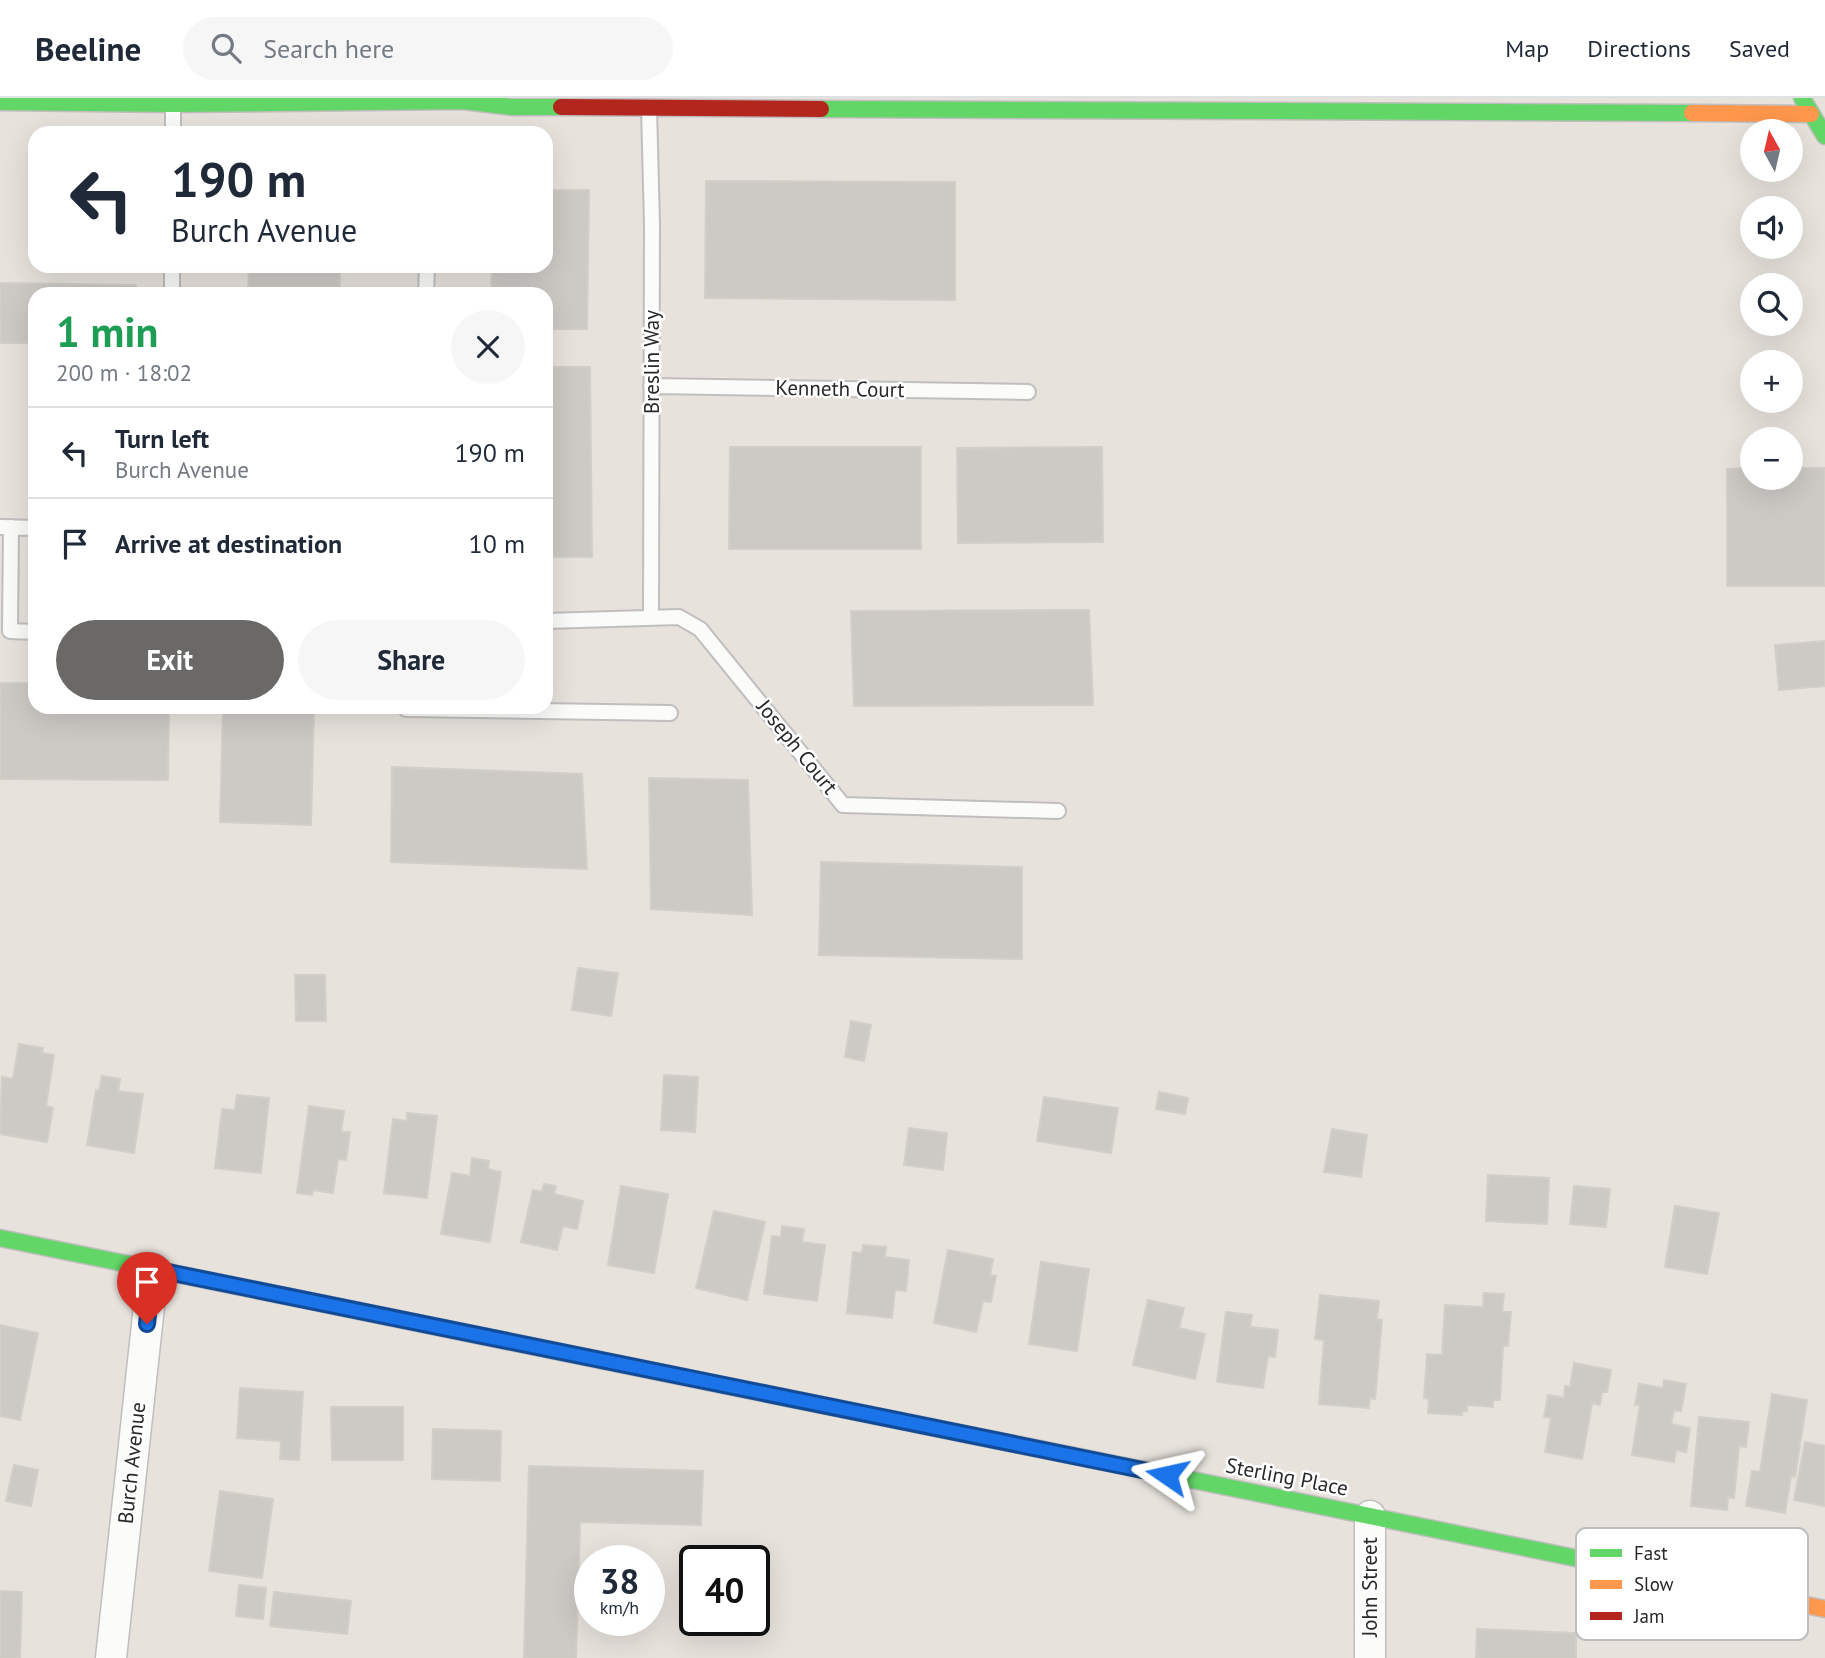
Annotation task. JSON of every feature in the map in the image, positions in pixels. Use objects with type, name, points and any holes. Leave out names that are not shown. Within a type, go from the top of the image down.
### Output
[{"type":"street","points":[[1802,98],[1825,136]]},
{"type":"street","points":[[0,102],[173,104],[463,101],[512,107],[939,103],[1811,114]]},
{"type":"street","name":"Sterling Place","points":[[0,1238],[1576,1558]]},
{"type":"street","name":"Burch Avenue","points":[[111,1658],[153,1269]]},
{"type":"street","name":"John Street","points":[[1370,1516],[1370,1658]]},
{"type":"lane","points":[[173,104],[173,126]]},
{"type":"lane","name":"Breslin Way","points":[[649,107],[652,224],[651,617]]},
{"type":"lane","name":"Kenneth Court","points":[[651,386],[1028,392]]},
{"type":"lane","points":[[28,528],[5,527],[10,631],[28,632]]},
{"type":"lane","name":"Joseph Court","points":[[553,621],[679,617],[700,629],[843,804],[1058,810]]},
{"type":"lane","points":[[553,710],[670,713]]},
{"type":"building","points":[[706,181],[955,182],[955,300],[705,298]]},
{"type":"building","points":[[553,190],[589,190],[587,329],[553,329],[553,287],[491,287],[492,273],[553,273]]},
{"type":"building","points":[[249,273],[340,273],[340,287],[248,287]]},
{"type":"building","points":[[0,283],[136,285],[28,287],[28,343],[0,343]]},
{"type":"building","points":[[553,367],[590,367],[592,557],[553,557]]},
{"type":"building","points":[[730,447],[921,447],[921,549],[729,549]]},
{"type":"building","points":[[1102,447],[1103,542],[958,543],[957,448]]},
{"type":"building","points":[[1740,468],[1740,490],[1803,490],[1803,468],[1825,468],[1825,586],[1727,586],[1727,469]]},
{"type":"building","points":[[1089,610],[1093,705],[854,706],[851,611]]},
{"type":"building","points":[[1825,641],[1825,686],[1779,690],[1775,645]]},
{"type":"building","points":[[0,683],[28,683],[28,714],[169,714],[168,780],[0,779]]},
{"type":"building","points":[[223,714],[314,714],[311,825],[220,822]]},
{"type":"building","points":[[392,767],[582,774],[587,869],[391,862]]},
{"type":"building","points":[[649,778],[748,780],[752,915],[651,909]]},
{"type":"building","points":[[821,862],[1022,867],[1022,959],[819,955]]},
{"type":"building","points":[[578,968],[618,973],[611,1016],[572,1010]]},
{"type":"building","points":[[295,975],[325,975],[326,1021],[296,1021]]},
{"type":"building","points":[[851,1021],[871,1025],[864,1061],[845,1057]]},
{"type":"building","points":[[19,1044],[43,1048],[42,1053],[54,1055],[46,1106],[53,1108],[47,1142],[0,1134],[2,1077],[13,1079]]},
{"type":"building","points":[[664,1075],[698,1077],[695,1132],[661,1130]]},
{"type":"building","points":[[102,1076],[120,1079],[118,1091],[143,1094],[134,1153],[87,1145],[96,1090],[99,1091]]},
{"type":"building","points":[[1159,1092],[1188,1098],[1185,1114],[1156,1109]]},
{"type":"building","points":[[237,1095],[269,1098],[261,1173],[215,1168],[222,1109],[235,1110]]},
{"type":"building","points":[[1044,1097],[1118,1108],[1111,1153],[1037,1141]]},
{"type":"building","points":[[309,1106],[344,1111],[341,1132],[350,1132],[346,1160],[338,1159],[333,1193],[313,1190],[312,1195],[297,1193]]},
{"type":"building","points":[[407,1113],[437,1116],[427,1198],[384,1193],[393,1119],[407,1121]]},
{"type":"building","points":[[909,1128],[947,1133],[943,1170],[904,1165]]},
{"type":"building","points":[[1332,1129],[1367,1135],[1361,1177],[1324,1172]]},
{"type":"building","points":[[472,1158],[489,1161],[488,1169],[501,1172],[490,1242],[441,1234],[452,1173],[470,1176]]},
{"type":"building","points":[[1488,1175],[1549,1178],[1547,1224],[1486,1221]]},
{"type":"building","points":[[544,1184],[556,1186],[554,1194],[583,1201],[577,1229],[563,1226],[557,1250],[521,1242],[533,1190],[542,1192]]},
{"type":"building","points":[[621,1186],[668,1194],[654,1273],[608,1265]]},
{"type":"building","points":[[1574,1186],[1610,1189],[1606,1227],[1570,1224]]},
{"type":"building","points":[[1675,1206],[1719,1213],[1707,1274],[1665,1267]]},
{"type":"building","points":[[714,1211],[765,1222],[747,1300],[696,1288]]},
{"type":"building","points":[[782,1226],[804,1229],[802,1242],[825,1245],[817,1301],[764,1294],[772,1236],[781,1237]]},
{"type":"building","points":[[863,1245],[886,1247],[885,1257],[909,1260],[906,1291],[895,1290],[892,1318],[847,1313],[853,1252],[862,1253]]},
{"type":"building","points":[[948,1250],[993,1259],[990,1275],[996,1276],[991,1302],[983,1301],[976,1332],[934,1323]]},
{"type":"building","points":[[1041,1262],[1089,1269],[1077,1351],[1029,1344]]},
{"type":"building","points":[[1484,1293],[1504,1294],[1502,1312],[1511,1312],[1508,1346],[1503,1346],[1500,1400],[1493,1400],[1493,1407],[1467,1405],[1467,1411],[1462,1411],[1462,1415],[1428,1413],[1429,1399],[1424,1398],[1427,1354],[1442,1355],[1445,1305],[1483,1307]]},
{"type":"building","points":[[1320,1295],[1379,1301],[1377,1319],[1382,1320],[1375,1399],[1370,1398],[1369,1408],[1319,1404],[1324,1340],[1315,1339]]},
{"type":"building","points":[[1148,1300],[1184,1308],[1179,1328],[1205,1334],[1195,1379],[1133,1365]]},
{"type":"building","points":[[1226,1312],[1252,1315],[1250,1327],[1278,1330],[1275,1357],[1268,1356],[1263,1388],[1217,1382]]},
{"type":"building","points":[[0,1325],[38,1333],[20,1420],[0,1416]]},
{"type":"building","points":[[1574,1363],[1611,1370],[1607,1392],[1602,1392],[1600,1405],[1592,1403],[1582,1459],[1545,1452],[1551,1418],[1544,1417],[1548,1395],[1564,1398],[1565,1386],[1570,1387]]},
{"type":"building","points":[[1664,1380],[1686,1384],[1681,1411],[1674,1410],[1671,1424],[1690,1428],[1686,1452],[1676,1450],[1674,1462],[1632,1455],[1640,1405],[1635,1405],[1639,1384],[1663,1388]]},
{"type":"building","points":[[240,1388],[303,1392],[299,1460],[280,1459],[281,1441],[237,1438]]},
{"type":"building","points":[[1772,1394],[1807,1400],[1795,1477],[1791,1476],[1785,1513],[1746,1506],[1752,1471],[1760,1472]]},
{"type":"building","points":[[331,1407],[403,1407],[403,1460],[332,1460]]},
{"type":"building","points":[[1699,1417],[1749,1422],[1746,1447],[1739,1446],[1734,1498],[1728,1497],[1727,1510],[1691,1506]]},
{"type":"building","points":[[433,1429],[501,1431],[500,1481],[432,1479]]},
{"type":"building","points":[[1805,1442],[1825,1446],[1825,1506],[1794,1500]]},
{"type":"building","points":[[14,1465],[38,1470],[31,1506],[6,1501]]},
{"type":"building","points":[[529,1466],[703,1471],[701,1525],[580,1522],[579,1545],[574,1545],[576,1658],[524,1658]]},
{"type":"building","points":[[220,1491],[273,1499],[262,1578],[209,1571]]},
{"type":"building","points":[[239,1585],[266,1588],[263,1619],[236,1616]]},
{"type":"building","points":[[0,1591],[22,1592],[20,1658],[0,1658]]},
{"type":"building","points":[[274,1592],[351,1601],[347,1634],[270,1626]]},
{"type":"building","points":[[1477,1629],[1576,1633],[1576,1658],[1476,1658]]},
{"type":"traffic: fast","points":[[1802,98],[1825,136]]},
{"type":"traffic: fast","points":[[0,102],[173,104],[463,101],[512,107],[561,107]]},
{"type":"traffic: fast","points":[[821,109],[1692,113]]},
{"type":"traffic: fast","points":[[0,1238],[787,1398]]},
{"type":"traffic: fast","points":[[1129,1467],[1576,1558]]},
{"type":"traffic: slow","points":[[1692,113],[1811,114]]},
{"type":"traffic: slow","points":[[787,1398],[1129,1467]]},
{"type":"traffic: slow","points":[[1808,1606],[1825,1609]]},
{"type":"traffic: jam","points":[[561,107],[821,109]]},
{"type":"route","points":[[147,1324],[153,1269],[1167,1475]]}]
